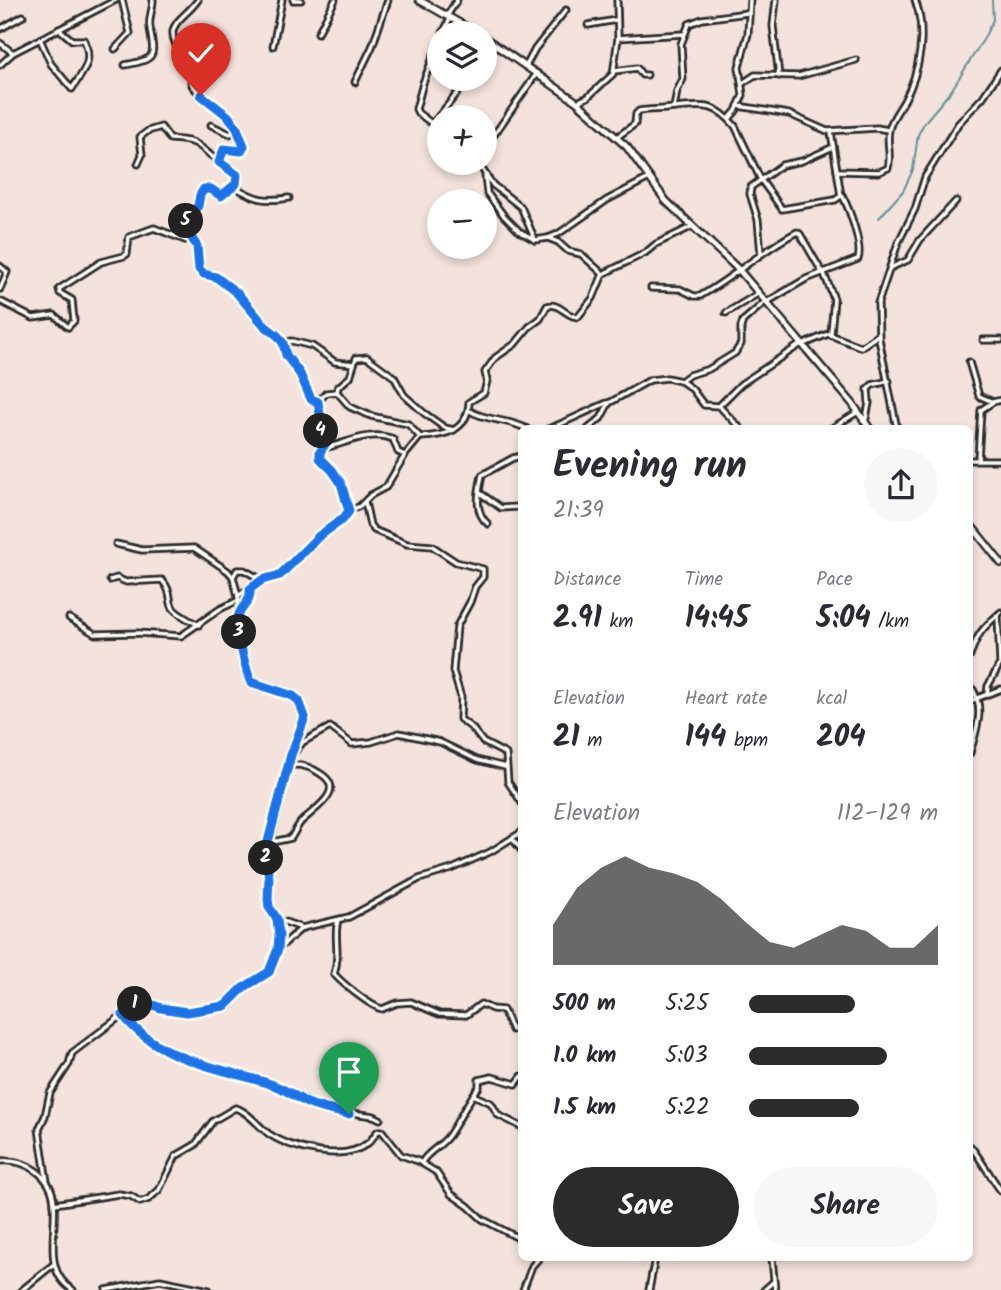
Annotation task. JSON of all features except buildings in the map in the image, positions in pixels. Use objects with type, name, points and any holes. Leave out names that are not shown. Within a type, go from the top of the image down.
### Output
[{"type":"main road","points":[[419,0],[456,21]]},
{"type":"main road","points":[[497,46],[577,102],[617,137],[639,162],[666,201],[739,271],[767,302],[867,425]]},
{"type":"main road","points":[[973,530],[1001,563]]},
{"type":"street","points":[[0,65],[13,53],[116,0]]},
{"type":"street","points":[[115,49],[130,33],[122,0]]},
{"type":"street","points":[[125,65],[148,58],[152,54],[154,40],[149,23],[153,0]]},
{"type":"street","points":[[198,0],[174,26],[173,32],[183,57],[193,58],[200,63],[198,73],[191,82],[197,92],[228,116],[244,148],[238,152],[224,149],[218,161]]},
{"type":"street","points":[[273,46],[282,0]]},
{"type":"street","points":[[293,0],[301,0]]},
{"type":"street","points":[[318,33],[335,0]]},
{"type":"street","points":[[355,82],[372,47],[388,0]]},
{"type":"street","points":[[448,21],[457,0]]},
{"type":"street","points":[[577,102],[594,92],[614,71],[618,38],[617,0]]},
{"type":"street","points":[[729,119],[743,94],[739,67],[748,34],[747,13],[750,0]]},
{"type":"street","points":[[776,0],[773,26],[779,76]]},
{"type":"street","points":[[836,171],[886,170],[890,160],[888,131],[905,99],[917,67],[921,23],[915,0]]},
{"type":"street","points":[[526,66],[557,18],[566,10]]},
{"type":"street","points":[[674,108],[677,91],[683,81],[681,44],[689,24],[693,21],[747,13]]},
{"type":"street","points":[[0,29],[23,16]]},
{"type":"street","points":[[587,25],[616,20]]},
{"type":"street","points":[[40,39],[51,64],[72,89],[89,63],[87,46],[85,40],[72,40],[59,29]]},
{"type":"street","points":[[618,38],[684,34]]},
{"type":"street","points":[[0,43],[13,53]]},
{"type":"street","points":[[743,83],[755,75],[799,76],[856,60]]},
{"type":"street","points":[[614,71],[637,68],[642,75],[647,75]]},
{"type":"street","points":[[896,425],[878,335],[878,303],[888,269],[915,209],[925,177],[958,124],[1001,72]]},
{"type":"street","points":[[427,73],[416,109],[427,120]]},
{"type":"street","points":[[497,131],[537,74]]},
{"type":"street","points":[[448,105],[459,91]]},
{"type":"street","points":[[617,137],[635,124],[639,111],[708,106],[729,119],[761,180],[782,209],[835,200],[842,194]]},
{"type":"street","points":[[738,106],[785,113],[820,130],[831,132],[877,128],[888,131]]},
{"type":"street","points":[[211,125],[229,134],[237,131]]},
{"type":"street","points":[[138,164],[142,155],[141,137],[148,131],[161,127],[170,139],[187,139],[204,147],[237,175],[233,186],[221,196],[209,188],[201,192],[198,206],[186,220],[187,231],[197,246],[200,271],[216,277],[237,293],[283,343],[286,355],[300,374],[311,399],[318,402]]},
{"type":"street","points":[[681,381],[689,375],[709,369],[735,353],[741,344],[743,321],[767,302],[823,272],[858,260],[858,237],[836,171],[831,132]]},
{"type":"street","points":[[761,254],[758,220],[750,191],[782,165],[802,161],[833,147]]},
{"type":"street","points":[[485,175],[487,193],[503,216],[519,231],[535,240],[548,238],[617,194],[649,178]]},
{"type":"street","points":[[485,175],[521,207],[535,240]]},
{"type":"street","points":[[233,186],[256,199],[289,198]]},
{"type":"street","points":[[888,269],[908,260],[920,240],[956,201]]},
{"type":"street","points":[[69,618],[94,634],[138,633],[175,637],[184,635],[262,580],[280,575],[319,536],[343,519],[349,511],[389,484],[405,455],[420,438],[442,436],[454,430],[467,418],[470,411],[469,402],[486,390],[485,372],[495,358],[515,344],[542,316],[547,306],[555,305],[573,317],[578,317],[593,299],[603,274],[691,227]]},
{"type":"street","points":[[0,301],[33,318],[54,315],[68,327],[74,321],[72,300],[60,293],[60,289],[101,262],[127,254],[129,237],[154,228],[185,240],[191,238]]},
{"type":"street","points":[[651,288],[680,289],[694,296],[701,296],[761,254],[799,233],[823,272],[834,299],[831,334]]},
{"type":"street","points":[[548,238],[568,251],[581,254],[603,274]]},
{"type":"street","points":[[0,267],[6,272],[0,289]]},
{"type":"street","points":[[726,313],[759,293]]},
{"type":"street","points":[[719,407],[741,384],[802,344],[831,334],[858,347],[866,345],[878,335]]},
{"type":"street","points":[[983,340],[1001,340]]},
{"type":"street","points":[[283,343],[292,341],[312,346],[335,362],[354,364]]},
{"type":"street","points":[[337,392],[338,387],[350,377],[358,357],[367,357],[394,377],[404,395],[424,412],[445,428],[454,430]]},
{"type":"street","points":[[969,362],[979,396],[993,402]]},
{"type":"street","points":[[559,425],[609,403],[650,380],[667,378],[681,381],[692,389],[704,405],[719,407],[737,425]]},
{"type":"street","points":[[865,422],[869,387],[889,381]]},
{"type":"street","points":[[318,402],[326,393],[337,392]]},
{"type":"street","points":[[337,392],[351,407],[372,416],[408,424],[420,438]]},
{"type":"street","points":[[978,459],[981,410],[1001,400]]},
{"type":"street","points":[[318,402],[322,426],[320,435],[331,447],[365,436],[389,436],[396,441],[399,454],[405,455]]},
{"type":"street","points":[[593,425],[601,418],[609,403]]},
{"type":"street","points":[[470,411],[518,426]]},
{"type":"street","points":[[837,425],[858,412]]},
{"type":"street","points":[[326,443],[320,452],[320,458],[341,483],[349,511]]},
{"type":"street","points":[[488,524],[479,512],[484,473],[518,458]]},
{"type":"street","points":[[973,460],[1001,460]]},
{"type":"street","points":[[480,493],[501,508],[517,507]]},
{"type":"street","points":[[365,502],[370,525],[374,530],[400,542],[432,546],[456,562],[483,569],[482,577],[457,626],[453,671],[461,697],[461,721],[472,728],[482,742],[506,754],[508,782],[518,797]]},
{"type":"street","points":[[73,1290],[64,1283],[54,1264],[54,1204],[38,1132],[50,1093],[72,1052],[132,1007],[145,1002],[161,1008],[187,1012],[225,1006],[243,988],[267,974],[278,949],[279,936],[277,919],[269,907],[269,878],[265,853],[291,755],[305,715],[299,701],[293,696],[251,682],[240,640],[239,598],[233,577],[194,548],[142,550],[116,544]]},
{"type":"street","points":[[233,577],[237,570],[241,569],[262,580]]},
{"type":"street","points":[[110,580],[162,580],[171,592],[174,610],[199,625]]},
{"type":"street","points":[[239,614],[251,597],[250,589]]},
{"type":"street","points":[[973,647],[985,624],[999,614]]},
{"type":"street","points":[[987,695],[1000,664],[999,614]]},
{"type":"street","points":[[973,689],[979,698],[973,739]]},
{"type":"street","points":[[973,700],[1001,689]]},
{"type":"street","points":[[291,755],[303,742],[330,727],[352,744],[371,743],[399,733],[440,742],[477,760],[505,766]]},
{"type":"street","points":[[268,843],[291,838],[302,821],[330,794],[331,785],[328,778],[302,765],[290,766]]},
{"type":"street","points":[[278,949],[302,928],[338,920],[362,911],[419,879],[452,869],[490,852],[518,834]]},
{"type":"street","points":[[512,838],[518,846]]},
{"type":"street","points":[[277,919],[302,928]]},
{"type":"street","points":[[338,920],[336,926],[339,961],[334,974],[372,1006],[382,1009],[395,1003],[411,1002],[439,1014],[466,1015],[481,1004],[503,1010],[512,1030]]},
{"type":"street","points":[[123,1015],[139,1033],[177,1055],[275,1085],[323,1110],[380,1119]]},
{"type":"street","points":[[421,1163],[426,1155],[437,1150],[450,1134],[479,1087],[479,1081],[492,1077],[516,1084],[518,1081]]},
{"type":"street","points":[[473,1095],[491,1103],[498,1115],[518,1125]]},
{"type":"street","points":[[54,1204],[113,1194],[131,1196],[140,1202],[149,1199],[159,1190],[176,1156],[195,1145],[213,1121],[235,1108],[241,1110],[267,1133],[292,1147],[328,1152],[350,1150],[367,1144],[380,1130],[401,1154],[436,1172],[450,1194],[482,1219],[518,1238]]},
{"type":"street","points":[[973,1148],[1001,1191]]},
{"type":"street","points":[[0,1161],[23,1163],[32,1167],[47,1182]]},
{"type":"street","points":[[523,1290],[536,1261]]},
{"type":"street","points":[[649,1290],[654,1261]]},
{"type":"street","points":[[772,1261],[775,1290]]},
{"type":"street","points":[[22,1290],[54,1264]]},
{"type":"street","points":[[106,1290],[160,1280],[209,1290]]},
{"type":"street","points":[[764,1290],[773,1282]]},
{"type":"waterway","points":[[879,218],[903,191],[913,170],[918,135],[924,123],[951,91],[983,40],[993,20],[992,0]]},
{"type":"route","points":[[201,95],[228,116],[236,126],[244,146],[238,152],[224,149],[218,161],[236,173],[236,184],[226,195],[221,196],[211,189],[204,189],[196,210],[186,220],[187,231],[197,246],[199,269],[204,274],[216,277],[237,293],[283,343],[286,355],[300,374],[309,396],[318,402],[322,426],[320,435],[326,443],[320,452],[320,458],[341,483],[349,511],[343,519],[319,536],[289,568],[280,575],[262,580],[250,589],[251,597],[239,614],[240,640],[251,682],[293,696],[299,701],[305,717],[291,755],[272,836],[265,853],[269,878],[269,907],[277,919],[279,930],[278,949],[269,972],[243,988],[225,1006],[187,1012],[161,1008],[145,1002],[138,1003],[123,1015],[139,1033],[165,1050],[214,1069],[275,1085],[323,1110],[349,1114]]}]
